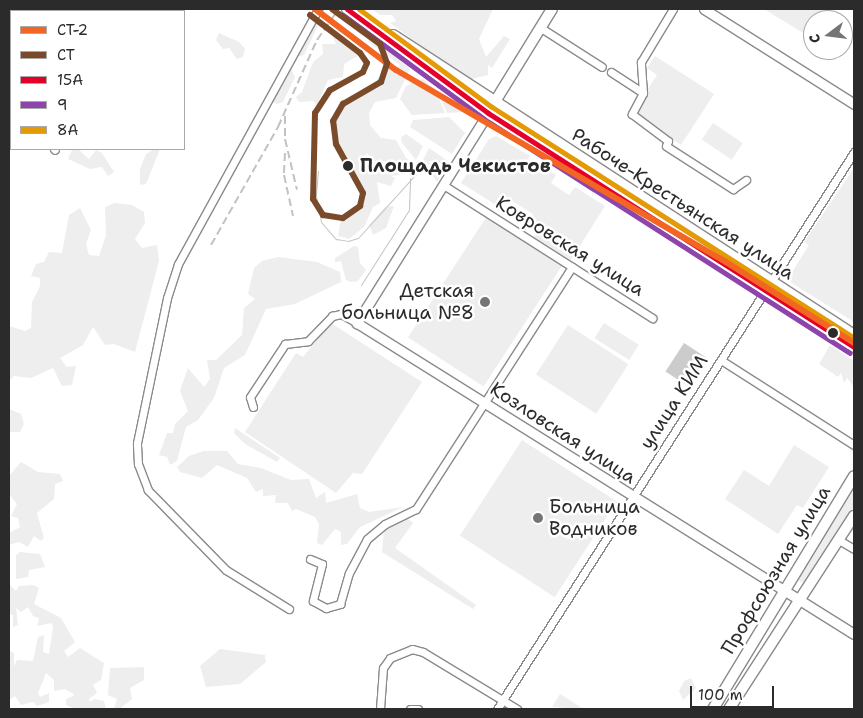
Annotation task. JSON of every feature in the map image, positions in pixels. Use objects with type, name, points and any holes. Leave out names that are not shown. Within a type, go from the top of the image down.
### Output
[{"type":"main road","points":[[347,9],[383,32]]},
{"type":"main road","points":[[358,9],[383,32]]},
{"type":"main road","points":[[490,108],[552,9]]},
{"type":"main road","name":"Рабоче-Крестьянская улица","points":[[383,32],[490,108],[769,287],[854,347]]},
{"type":"main road","name":"Рабоче-Крестьянская улица","points":[[769,287],[854,335]]},
{"type":"main road","name":"Профсоюзная улица","points":[[712,709],[854,476]]},
{"type":"main road","name":"Профсоюзная улица","points":[[728,709],[801,600],[854,516]]},
{"type":"street","points":[[290,609],[226,570],[148,490],[138,464],[137,443],[167,298],[178,264],[318,9]]},
{"type":"street","points":[[673,9],[641,62],[643,93],[632,114],[668,141],[666,146],[734,189],[746,180]]},
{"type":"street","points":[[704,9],[854,104]]},
{"type":"street","points":[[541,28],[602,67]]},
{"type":"street","points":[[611,72],[643,93]]},
{"type":"street","points":[[253,407],[250,396],[285,344],[308,341],[332,316],[341,314],[357,322],[445,186],[490,108]]},
{"type":"street","name":"улица КИМ","points":[[497,709],[631,496],[769,287],[854,152]]},
{"type":"street","name":"Ковровская улица","points":[[445,186],[652,318]]},
{"type":"street","points":[[310,559],[322,564],[313,601],[326,608],[340,604],[349,573],[367,539],[385,524],[416,509],[572,267]]},
{"type":"street","name":"Козловская улица","points":[[357,322],[631,496],[854,634]]},
{"type":"street","points":[[721,360],[854,445]]},
{"type":"street","points":[[839,540],[854,549]]},
{"type":"street","points":[[380,709],[383,668],[390,658],[412,649],[423,652],[517,709]]},
{"type":"street","points":[[410,709],[418,709]]},
{"type":"shaded area","points":[[372,9],[493,9],[479,39],[486,57],[504,36],[510,39],[492,68],[488,65],[488,75],[468,80],[390,23],[396,21],[392,15],[380,15]]},
{"type":"shaded area","points":[[764,9],[832,9],[803,10],[803,33]]},
{"type":"shaded area","points":[[320,21],[304,55],[297,57],[312,24]]},
{"type":"shaded area","points":[[336,30],[355,46],[359,55],[344,64],[343,77],[328,80],[317,105],[313,101],[299,102],[296,97],[302,92],[313,62],[323,54],[322,44],[336,44],[332,35]]},
{"type":"shaded area","points":[[219,33],[239,42],[245,49],[243,57],[237,59],[229,48],[223,49],[216,40]]},
{"type":"shaded area","points":[[373,39],[410,69],[396,98],[375,102],[369,113],[370,125],[381,138],[396,140],[406,158],[417,165],[407,174],[391,176],[395,178],[391,186],[377,182],[380,203],[373,207],[364,227],[349,239],[338,236],[341,218],[355,209],[362,197],[333,143],[330,122],[340,101],[373,85],[387,67],[395,71],[400,65],[367,41]]},
{"type":"shaded area","points":[[655,56],[714,94],[681,145],[632,113],[657,75],[647,68]]},
{"type":"shaded area","points":[[291,69],[295,77],[283,102],[277,104],[273,102],[275,95]]},
{"type":"shaded area","points":[[423,79],[435,89],[445,113],[412,115],[400,99],[406,86]]},
{"type":"shaded area","points":[[437,90],[464,110],[463,112],[447,113]]},
{"type":"shaded area","points":[[449,117],[465,133],[452,154],[410,127],[413,120]]},
{"type":"shaded area","points":[[713,123],[743,143],[732,160],[702,140]]},
{"type":"shaded area","points":[[406,134],[423,146],[416,160],[402,143],[401,137]]},
{"type":"shaded area","points":[[496,136],[530,156],[523,165],[535,172],[546,169],[556,175],[551,183],[569,195],[575,187],[605,206],[571,260],[534,237],[538,231],[526,223],[533,214],[503,195],[496,205],[461,183],[489,139]]},
{"type":"shaded area","points":[[429,148],[448,161],[437,182],[422,162]]},
{"type":"shaded area","points":[[72,150],[79,150],[89,159],[96,150],[102,153],[114,172],[108,176],[102,167],[90,169],[68,159]]},
{"type":"shaded area","points":[[152,150],[160,150],[146,184],[140,185],[140,169],[146,154]]},
{"type":"shaded area","points":[[854,168],[854,322],[787,280],[809,245],[804,242]]},
{"type":"shaded area","points":[[114,203],[132,205],[144,212],[145,223],[135,239],[142,248],[157,245],[159,261],[135,352],[114,344],[105,345],[93,327],[83,345],[60,358],[67,367],[76,366],[72,385],[62,386],[53,368],[31,378],[14,376],[9,381],[9,326],[25,331],[31,328],[32,302],[40,286],[40,278],[31,276],[36,264],[44,262],[49,252],[62,253],[69,215],[80,208],[91,230],[86,244],[89,255],[99,256],[106,235],[105,207]]},
{"type":"shaded area","points":[[394,206],[386,228],[373,235],[369,225],[385,207]]},
{"type":"shaded area","name":"Детская больница №8","points":[[487,216],[562,265],[484,387],[408,338]]},
{"type":"shaded area","points":[[354,246],[358,247],[360,263],[366,270],[358,281],[351,282],[346,280],[341,261],[335,262],[335,258]]},
{"type":"shaded area","points":[[278,257],[317,262],[340,272],[341,282],[295,304],[266,309],[245,355],[224,368],[214,398],[198,420],[186,427],[177,461],[170,465],[167,457],[159,455],[167,433],[173,433],[175,424],[188,411],[180,391],[188,368],[204,387],[210,379],[207,360],[216,360],[242,335],[244,308],[255,299],[248,294],[254,268],[262,261]]},
{"type":"shaded area","points":[[331,323],[422,382],[362,474],[353,473],[336,493],[245,432],[296,353],[303,357]]},
{"type":"shaded area","points":[[604,323],[639,345],[629,360],[594,338]]},
{"type":"shaded area","points":[[568,325],[628,364],[596,414],[536,374]]},
{"type":"shaded area","points":[[684,343],[707,358],[688,386],[665,372]]},
{"type":"shaded area","points":[[830,345],[854,361],[854,387],[847,378],[844,383],[841,373],[838,377],[819,364]]},
{"type":"shaded area","points":[[9,409],[21,414],[24,424],[20,432],[9,432]]},
{"type":"shaded area","points":[[235,428],[280,458],[277,462],[245,444],[234,433]]},
{"type":"shaded area","name":"Больница Водников","points":[[522,440],[617,502],[555,597],[460,536]]},
{"type":"shaded area","points":[[794,445],[829,467],[803,508],[797,505],[778,534],[725,499],[744,470],[769,486]]},
{"type":"shaded area","points":[[204,451],[227,451],[238,464],[261,468],[291,480],[309,479],[316,498],[325,492],[326,503],[357,494],[360,508],[369,512],[403,507],[360,527],[347,544],[341,545],[341,532],[335,529],[322,545],[317,543],[319,524],[315,517],[296,509],[292,511],[288,503],[275,503],[276,495],[263,496],[263,489],[256,492],[247,478],[217,465],[202,478],[180,472],[177,467],[189,456]]},
{"type":"shaded area","points":[[21,462],[38,472],[60,474],[63,481],[55,484],[54,499],[37,513],[44,538],[41,541],[34,536],[28,547],[19,542],[9,545],[9,533],[20,527],[18,518],[11,516],[17,504],[9,494],[9,476]]},
{"type":"shaded area","points":[[854,485],[854,510],[806,585],[794,578]]},
{"type":"shaded area","points":[[406,517],[413,523],[395,548],[476,605],[473,609],[382,552],[384,530]]},
{"type":"shaded area","points":[[20,552],[40,554],[45,567],[29,570],[28,577],[16,579],[16,555]]},
{"type":"shaded area","points":[[9,584],[16,591],[19,586],[33,585],[39,588],[34,604],[61,618],[75,642],[64,651],[68,657],[80,648],[104,663],[101,680],[93,685],[97,693],[89,699],[90,702],[94,699],[104,701],[106,709],[75,709],[66,705],[66,699],[75,695],[65,689],[54,691],[54,680],[46,673],[38,693],[40,697],[49,693],[49,702],[37,706],[33,702],[21,705],[15,696],[9,700],[9,651],[14,653],[14,666],[17,660],[33,661],[38,637],[44,635],[43,652],[49,654],[53,627],[52,623],[37,626],[39,618],[33,616],[28,607],[21,612],[16,608],[18,625],[13,627],[13,615],[9,614]]},
{"type":"shaded area","points":[[220,649],[265,655],[266,662],[240,684],[206,687],[200,666]]},
{"type":"shaded area","points":[[144,667],[144,680],[130,688],[132,699],[119,709],[114,708],[117,699],[108,695],[110,668]]},
{"type":"shaded area","points":[[691,678],[696,688],[683,700],[679,691],[684,681]]},
{"type":"shaded area","points":[[560,694],[582,708],[552,707]]},
{"type":"tram line","points":[[318,171],[316,196],[321,222],[336,239],[348,241],[358,238],[425,164]]},
{"type":"tram line","points":[[361,285],[409,210],[410,178]]},
{"type":"railway","points":[[211,245],[278,127],[317,40],[339,9]]},
{"type":"railway","points":[[285,116],[285,139],[297,190]]},
{"type":"railway","points":[[285,153],[284,175],[293,216]]},
{"type":"transit line","name":"СТ-2","points":[[315,9],[396,70],[726,262],[854,343]]},
{"type":"transit line","name":"СТ","points":[[310,15],[360,53],[367,63],[363,72],[330,90],[315,113],[313,199],[323,215],[343,218],[360,206],[363,193],[336,144],[333,121],[343,104],[381,82],[387,63],[380,44],[332,9]]},
{"type":"transit line","name":"15А","points":[[347,9],[488,113],[854,347]]},
{"type":"transit line","name":"8А","points":[[359,9],[492,107],[854,338]]},
{"type":"transit line","name":"9","points":[[343,15],[484,119],[850,353]]},
{"type":"place","name":"Площадь Чекистов","points":[[348,166]]},
{"type":"place","name":"Детская больница №8","points":[[485,302]]},
{"type":"place","name":"Больница Водников","points":[[538,518]]}]
